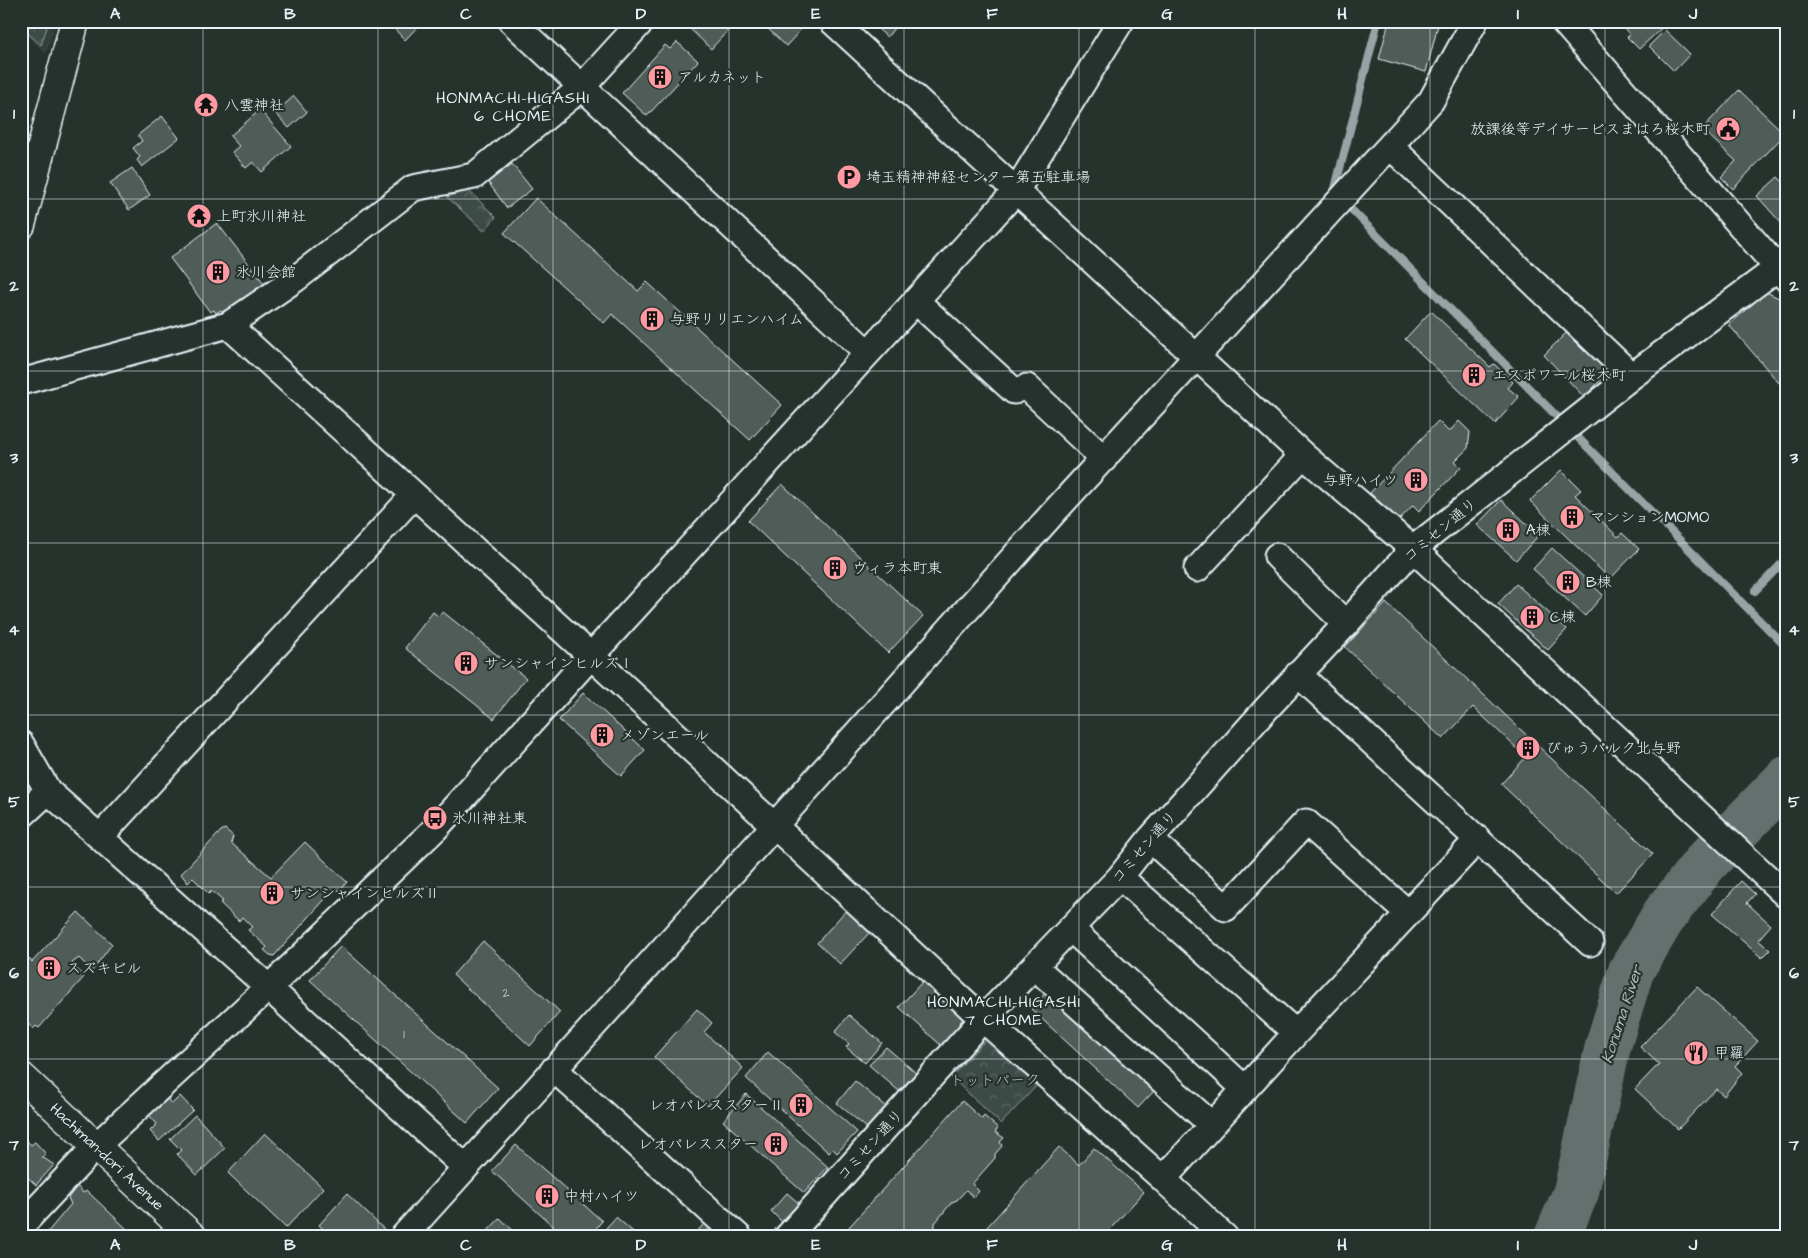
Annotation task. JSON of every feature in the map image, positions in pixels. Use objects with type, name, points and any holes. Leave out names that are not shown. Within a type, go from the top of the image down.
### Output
[{"type":"main road","points":[[21,225],[75,21]]},
{"type":"main road","name":"Hachiman-dori Avenue","points":[[21,1076],[193,1237]]},
{"type":"street","points":[[511,21],[868,353]]},
{"type":"street","points":[[21,382],[228,325],[294,280],[413,188],[474,176],[581,88],[642,21]]},
{"type":"street","points":[[832,21],[1303,455],[1413,549],[1787,896]]},
{"type":"street","points":[[21,1226],[96,1146],[269,988],[436,828],[1016,191],[1121,21]]},
{"type":"street","points":[[403,1237],[1054,512],[1431,101],[1475,21]]},
{"type":"street","points":[[1563,21],[1783,270]]},
{"type":"street","points":[[1390,146],[1632,376]]},
{"type":"street","name":"コミセン通り","points":[[787,1237],[984,1019],[1120,877],[1150,839],[1413,549],[1632,376],[1783,270]]},
{"type":"street","points":[[916,301],[1104,459]]},
{"type":"street","points":[[228,325],[591,656],[984,1019],[1225,1237]]},
{"type":"street","points":[[1197,569],[1303,455]]},
{"type":"street","points":[[100,837],[414,495]]},
{"type":"street","points":[[1277,556],[1346,624]]},
{"type":"street","points":[[1298,674],[1590,943]]},
{"type":"street","points":[[21,744],[48,791],[269,988],[465,1167]]},
{"type":"street","points":[[21,816],[48,791]]},
{"type":"street","points":[[1150,839],[1226,908],[1306,822],[1408,913]]},
{"type":"street","points":[[1163,1179],[1296,1033],[1478,839]]},
{"type":"street","points":[[1120,877],[1296,1033]]},
{"type":"street","points":[[1071,929],[1245,1089]]},
{"type":"street","points":[[1034,967],[1212,1125]]},
{"type":"street","points":[[554,1069],[739,1237]]},
{"type":"shaded area","points":[[21,21],[57,21],[46,54],[21,31]]},
{"type":"green space","points":[[21,21],[49,21],[41,45],[21,27]]},
{"type":"green space","points":[[468,190],[496,217],[484,231],[447,197]]},
{"type":"green space","name":"トットパーク","points":[[989,1036],[1040,1082],[1001,1124],[951,1077]]},
{"type":"building","points":[[387,21],[423,21],[405,40]]},
{"type":"building","points":[[682,21],[723,21],[730,28],[711,49]]},
{"type":"building","points":[[760,21],[809,21],[786,46]]},
{"type":"building","points":[[869,21],[900,21],[887,37]]},
{"type":"building","points":[[1389,21],[1439,21],[1426,72],[1379,59]]},
{"type":"building","points":[[1618,21],[1663,21],[1666,24],[1639,49],[1627,37],[1630,35]]},
{"type":"building","points":[[1665,30],[1690,54],[1674,71],[1649,46]]},
{"type":"building","name":"アルカネット","points":[[677,42],[698,61],[647,116],[622,93],[665,45],[670,49]]},
{"type":"building","points":[[1739,90],[1785,134],[1733,189],[1721,177],[1736,161],[1702,129]]},
{"type":"building","name":"八雲神社","points":[[205,95],[215,106],[206,115],[196,103]]},
{"type":"building","points":[[294,96],[307,112],[289,128],[275,113]]},
{"type":"building","points":[[260,110],[291,146],[262,172],[253,162],[246,168],[232,152],[239,146],[230,136]]},
{"type":"building","points":[[162,116],[179,138],[142,167],[137,160],[140,157],[133,148],[142,141],[138,135]]},
{"type":"building","points":[[512,164],[532,189],[507,208],[488,182]]},
{"type":"building","points":[[132,168],[150,195],[129,210],[110,183]]},
{"type":"building","points":[[1778,177],[1787,186],[1787,219],[1782,224],[1757,196]]},
{"type":"building","name":"与野リリエンハイム","points":[[536,198],[638,291],[647,282],[782,405],[750,440],[612,314],[604,323],[504,233]]},
{"type":"building","name":"氷川会館","points":[[217,223],[266,286],[224,315],[221,310],[216,313],[214,310],[210,312],[170,258]]},
{"type":"building","points":[[1766,292],[1787,302],[1787,377],[1779,383],[1729,325]]},
{"type":"building","name":"エスポワール桜木町","points":[[1431,311],[1490,367],[1494,364],[1513,382],[1508,388],[1519,397],[1495,424],[1405,339]]},
{"type":"building","points":[[1566,333],[1585,352],[1590,347],[1612,369],[1584,397],[1544,355]]},
{"type":"building","name":"与野ハイツ","points":[[1438,421],[1449,432],[1459,421],[1470,432],[1468,448],[1455,461],[1461,467],[1419,511],[1413,505],[1399,520],[1370,493]]},
{"type":"building","name":"マンションMOMO","points":[[1561,470],[1581,490],[1575,495],[1618,537],[1622,533],[1639,549],[1610,579],[1530,501]]},
{"type":"building","name":"ヴィラ本町東","points":[[782,484],[923,616],[888,653],[748,521]]},
{"type":"building","name":"A棟","points":[[1501,500],[1539,535],[1516,560],[1477,525]]},
{"type":"building","name":"B棟","points":[[1552,548],[1603,595],[1585,616],[1533,569]]},
{"type":"building","name":"C棟","points":[[1516,584],[1567,629],[1548,650],[1498,604]]},
{"type":"building","name":"びゅうパルク北与野","points":[[1386,603],[1653,854],[1616,893],[1501,784],[1526,757],[1473,707],[1443,739],[1345,647]]},
{"type":"building","name":"サンシャインヒルズⅠ","points":[[433,612],[438,616],[443,612],[526,678],[494,719],[405,648]]},
{"type":"building","name":"メゾンエール","points":[[583,693],[645,750],[621,776],[559,720]]},
{"type":"building","name":"サンシャインヒルズⅡ","points":[[225,829],[233,836],[231,843],[271,877],[305,842],[347,882],[339,891],[335,888],[274,956],[264,950],[267,947],[248,930],[252,927],[242,917],[239,921],[220,903],[223,901],[211,891],[209,894],[193,878],[188,883],[181,874]]},
{"type":"building","points":[[1741,881],[1755,894],[1747,903],[1771,925],[1758,940],[1770,950],[1762,958],[1712,914]]},
{"type":"building","points":[[848,908],[872,930],[840,964],[817,943]]},
{"type":"building","name":"スズキビル","points":[[78,912],[112,944],[92,971],[79,958],[72,963],[84,977],[39,1028],[36,1026],[33,1029],[21,1016],[21,965],[29,958],[32,962]]},
{"type":"building","points":[[483,941],[560,1012],[530,1046],[453,975]]},
{"type":"building","points":[[341,946],[498,1088],[467,1123],[310,980]]},
{"type":"building","points":[[924,980],[965,1017],[960,1022],[964,1025],[944,1048],[899,1007]]},
{"type":"building","points":[[1697,987],[1758,1041],[1735,1066],[1742,1073],[1724,1096],[1716,1089],[1678,1129],[1635,1089],[1659,1064],[1640,1047]]},
{"type":"building","points":[[1047,991],[1155,1090],[1138,1108],[1031,1009]]},
{"type":"building","points":[[697,1009],[712,1023],[704,1032],[743,1068],[708,1106],[654,1057]]},
{"type":"building","points":[[849,1015],[882,1043],[865,1063],[846,1047],[849,1044],[835,1032]]},
{"type":"building","points":[[886,1047],[916,1073],[900,1092],[869,1065]]},
{"type":"building","name":"レオパレススターⅡ","points":[[768,1052],[857,1132],[837,1153],[833,1149],[829,1153],[746,1078]]},
{"type":"building","points":[[855,1081],[886,1107],[868,1129],[837,1103]]},
{"type":"building","name":"レオパレススター","points":[[746,1094],[828,1167],[804,1193],[723,1121]]},
{"type":"building","points":[[165,1096],[172,1104],[180,1096],[193,1110],[159,1141],[150,1131],[157,1124],[147,1113]]},
{"type":"building","points":[[962,1101],[982,1119],[984,1116],[998,1128],[995,1132],[1004,1138],[1000,1142],[1002,1146],[995,1154],[995,1158],[972,1184],[979,1191],[974,1197],[966,1190],[957,1200],[952,1202],[935,1223],[935,1227],[927,1237],[840,1237]]},
{"type":"building","points":[[195,1115],[225,1148],[197,1175],[177,1154],[181,1150],[170,1139]]},
{"type":"building","points":[[265,1133],[323,1188],[286,1228],[228,1173]]},
{"type":"building","points":[[21,1135],[31,1145],[35,1142],[46,1154],[42,1157],[54,1165],[36,1185],[21,1171]]},
{"type":"building","name":"中村ハイツ","points":[[516,1145],[602,1221],[589,1237],[565,1237],[492,1171]]},
{"type":"building","points":[[1059,1147],[1079,1165],[1094,1148],[1144,1192],[1103,1237],[978,1237]]},
{"type":"building","points":[[77,1186],[83,1193],[87,1191],[128,1230],[122,1237],[51,1237],[47,1233],[71,1204],[68,1198]]},
{"type":"building","points":[[787,1193],[801,1205],[784,1224],[771,1211]]},
{"type":"building","points":[[347,1194],[390,1235],[389,1237],[332,1237],[319,1225]]},
{"type":"building","points":[[616,1217],[639,1237],[598,1237]]},
{"type":"building","points":[[500,1218],[520,1237],[482,1237]]},
{"type":"building","points":[[703,1225],[715,1237],[692,1237]]},
{"type":"waterway","points":[[1378,21],[1334,192],[1787,648]]},
{"type":"waterway","points":[[1755,591],[1787,558]]},
{"type":"waterway","name":"Konuma River","points":[[1557,1237],[1576,1192],[1608,1046],[1631,971],[1665,914],[1705,863],[1787,779]]},
{"type":"place","name":"アルカネット","points":[[660,77]]},
{"type":"place","name":"八雲神社","points":[[206,105]]},
{"type":"place","name":"放課後等デイサービスまはろ桜木町","points":[[1728,129]]},
{"type":"place","name":"埼玉精神神経センター第五駐車場","points":[[849,177]]},
{"type":"place","name":"上町氷川神社","points":[[199,216]]},
{"type":"place","name":"氷川会館","points":[[218,272]]},
{"type":"place","name":"与野リリエンハイム","points":[[652,319]]},
{"type":"place","name":"エスポワール桜木町","points":[[1474,375]]},
{"type":"place","name":"与野ハイツ","points":[[1416,480]]},
{"type":"place","name":"マンションMOMO","points":[[1572,517]]},
{"type":"place","name":"A棟","points":[[1508,530]]},
{"type":"place","name":"ヴィラ本町東","points":[[835,568]]},
{"type":"place","name":"B棟","points":[[1568,582]]},
{"type":"place","name":"C棟","points":[[1532,617]]},
{"type":"place","name":"サンシャインヒルズⅠ","points":[[466,663]]},
{"type":"place","name":"メゾンエール","points":[[602,735]]},
{"type":"place","name":"びゅうパルク北与野","points":[[1528,748]]},
{"type":"place","name":"氷川神社東","points":[[435,818]]},
{"type":"place","name":"サンシャインヒルズⅡ","points":[[272,893]]},
{"type":"place","name":"スズキビル","points":[[49,968]]},
{"type":"place","name":"甲羅","points":[[1696,1053]]},
{"type":"place","name":"レオパレススターⅡ","points":[[801,1105]]},
{"type":"place","name":"レオパレススター","points":[[776,1144]]},
{"type":"place","name":"中村ハイツ","points":[[547,1196]]},
{"type":"district","name":"HONMACHI-HIGASHI 6 CHOME","points":[[513,106]]},
{"type":"district","name":"HONMACHI-HIGASHI 7 CHOME","points":[[1004,1010]]}]
